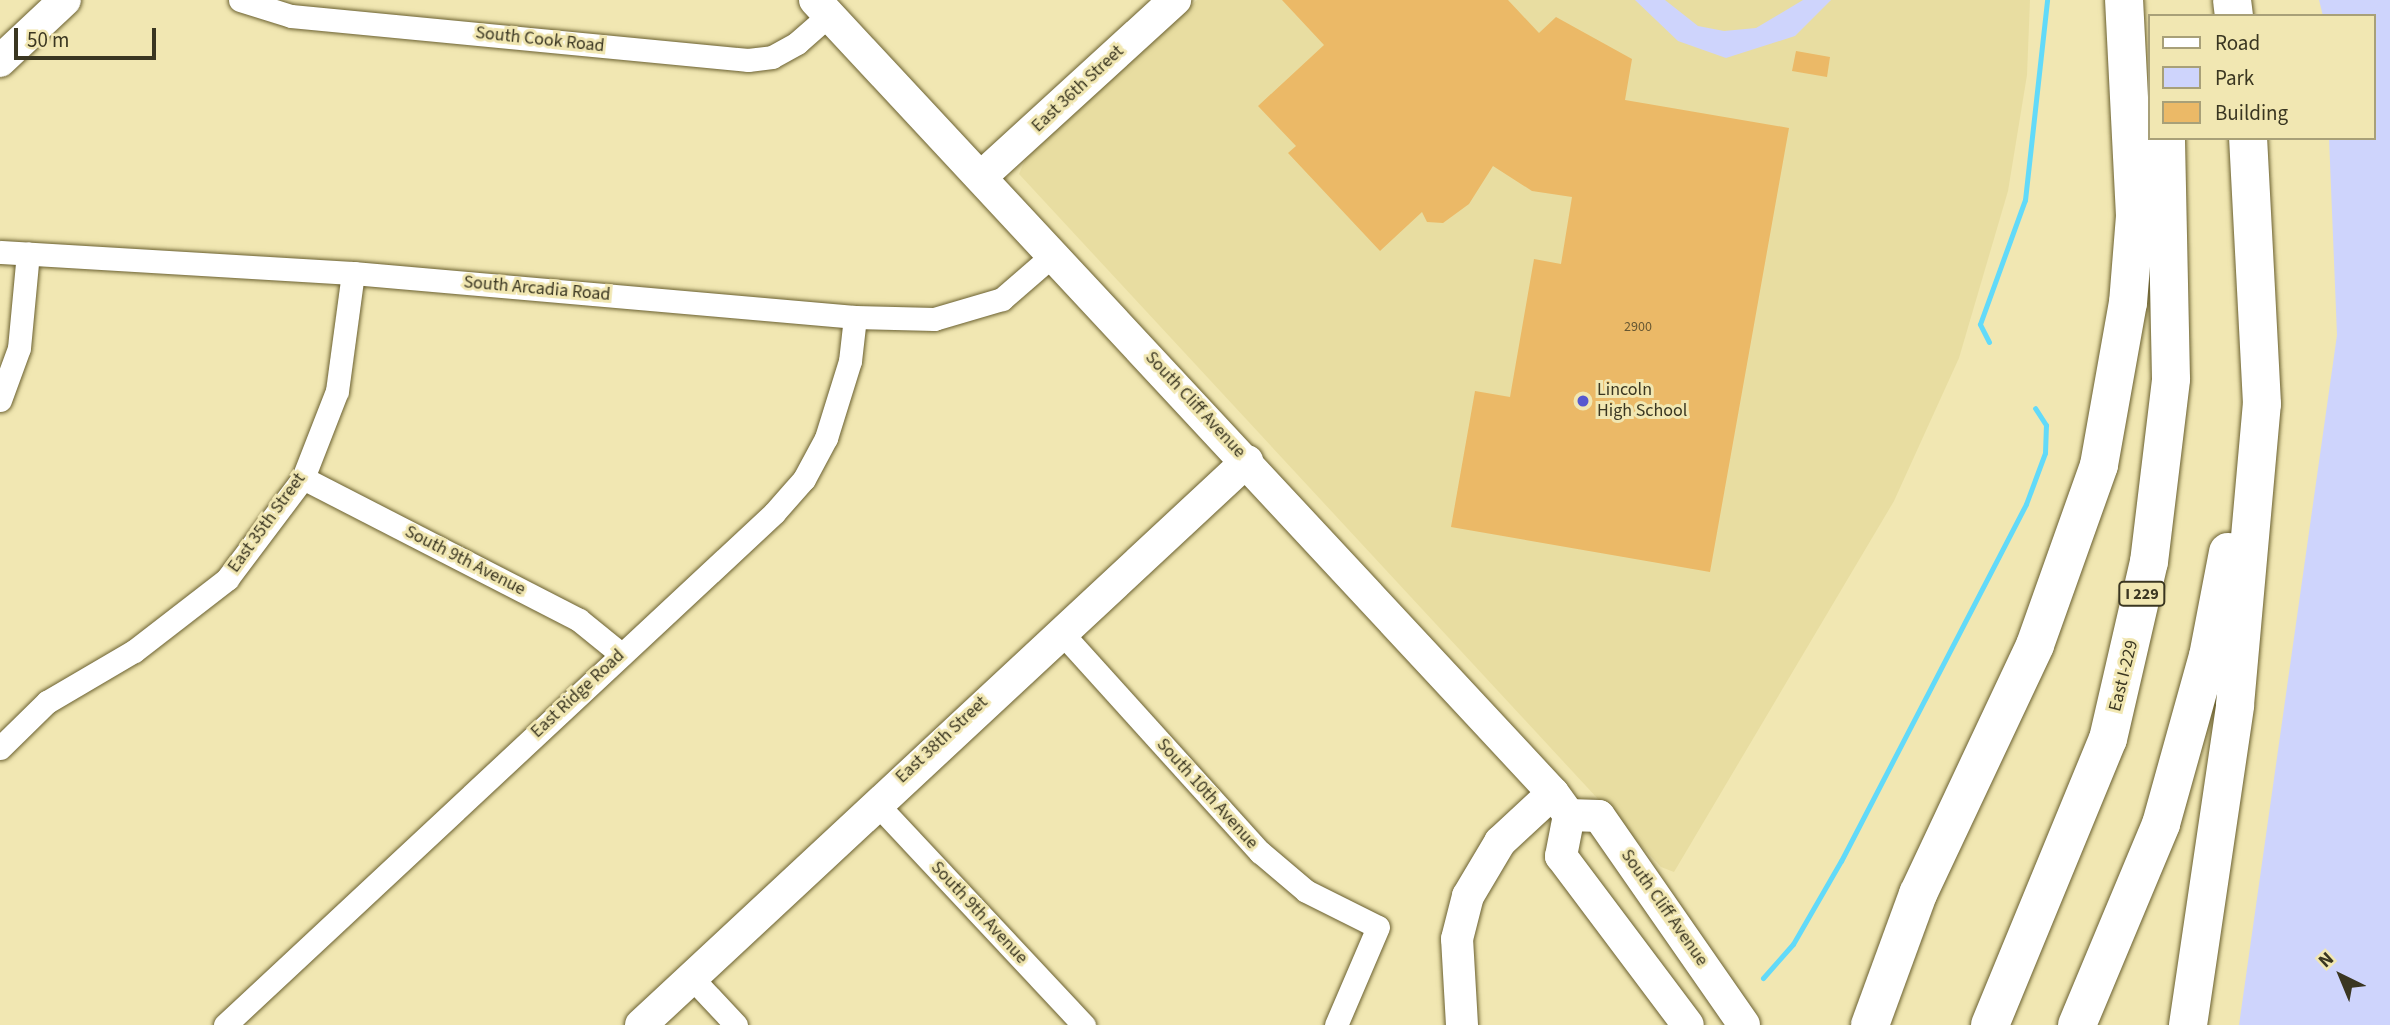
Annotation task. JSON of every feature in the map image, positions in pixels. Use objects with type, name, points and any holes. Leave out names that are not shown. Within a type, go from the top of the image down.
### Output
[{"type":"highway","points":[[1870,1025],[1918,894],[2035,645],[2099,465],[2128,303],[2135,216],[2124,0]]},
{"type":"highway","name":"East I-229","points":[[1990,1025],[2108,739],[2149,562],[2171,379],[2166,140]]},
{"type":"highway","points":[[2188,1025],[2235,705],[2262,404],[2248,140]]},
{"type":"highway","points":[[2077,1025],[2161,824],[2211,642],[2227,562],[2245,407],[2250,191]]},
{"type":"main road","points":[[0,61],[65,0]]},
{"type":"main road","name":"East 36th Street","points":[[981,177],[1174,0]]},
{"type":"main road","name":"South Cliff Avenue","points":[[822,8],[1247,461],[1561,804],[1599,816],[1744,1025]]},
{"type":"main road","name":"East 38th Street","points":[[641,1025],[875,802],[1247,461]]},
{"type":"main road","points":[[1462,1025],[1457,939],[1468,896],[1500,842],[1561,804]]},
{"type":"main road","points":[[1561,804],[1561,856],[1688,1025]]},
{"type":"street","name":"South Cook Road","points":[[240,0],[291,16],[748,60],[772,57],[797,43],[822,8]]},
{"type":"street","name":"South Arcadia Road","points":[[0,252],[353,273],[855,317],[964,314],[1002,299],[1054,254]]},
{"type":"street","points":[[0,400],[19,348],[29,253]]},
{"type":"street","name":"East 35th Street","points":[[0,748],[47,702],[134,651],[227,579],[303,478],[337,391],[353,273]]},
{"type":"street","name":"East Ridge Road","points":[[225,1025],[774,513],[804,479],[839,403],[855,317]]},
{"type":"street","name":"South 9th Avenue","points":[[303,478],[579,620],[621,654]]},
{"type":"street","name":"South 10th Avenue","points":[[1060,631],[1259,852],[1306,891],[1378,927],[1336,1025]]},
{"type":"street","name":"South 9th Avenue","points":[[875,802],[1083,1025]]},
{"type":"street","points":[[691,977],[736,1025]]},
{"type":"shaded area","name":"Lincoln High School","points":[[1197,0],[2030,0],[2027,75],[2008,191],[1959,358],[1894,501],[1674,872],[1661,867],[1019,174],[1026,158]]},
{"type":"green space","points":[[1635,0],[1665,0],[1698,26],[1724,31],[1756,28],[1803,0],[1831,0],[1795,36],[1726,58],[1678,41]]},
{"type":"green space","points":[[2319,0],[2390,0],[2390,1025],[2239,1025],[2337,335],[2329,140],[2376,140],[2376,14],[2322,14]]},
{"type":"building","points":[[1282,0],[1508,0],[1539,33],[1556,17],[1632,59],[1625,100],[1789,128],[1710,572],[1451,527],[1475,391],[1510,397],[1534,259],[1561,264],[1572,197],[1532,191],[1493,166],[1469,204],[1443,223],[1427,222],[1422,212],[1380,251],[1288,153],[1296,146],[1258,106],[1324,45]]},
{"type":"building","points":[[1796,51],[1830,57],[1827,77],[1792,71]]},
{"type":"waterway","points":[[1989,342],[1980,324],[2025,200],[2047,0]]},
{"type":"waterway","points":[[1763,978],[1793,944],[1841,861],[2026,504],[2045,453],[2046,425],[2035,408]]},
{"type":"place","name":"Lincoln High School","points":[[1583,401]]}]
